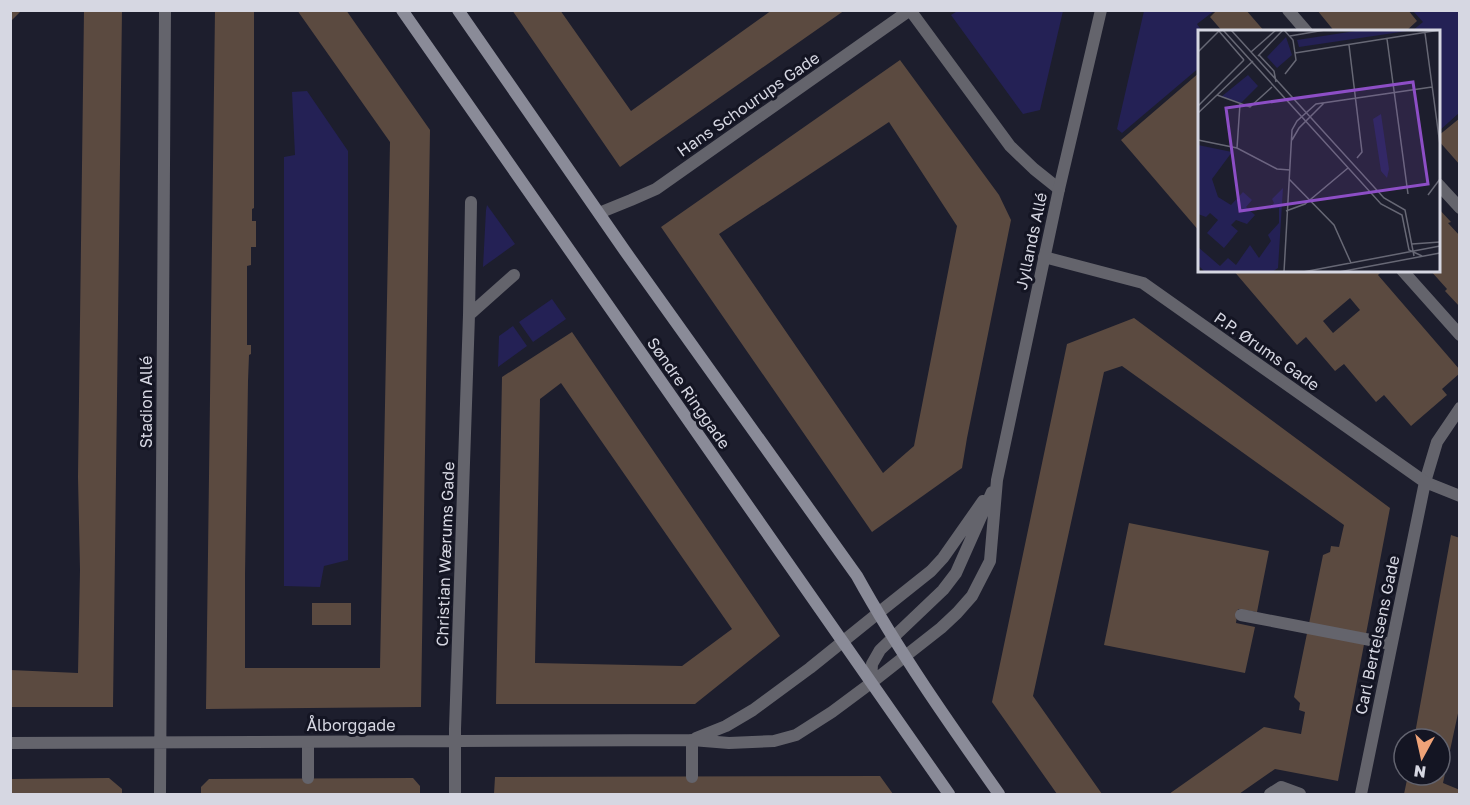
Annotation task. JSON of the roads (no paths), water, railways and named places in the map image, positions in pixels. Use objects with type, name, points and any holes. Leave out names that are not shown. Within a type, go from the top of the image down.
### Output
[{"type":"main road","name":"Søndre Ringgade","points":[[402,10],[949,795]]},
{"type":"main road","name":"Søndre Ringgade","points":[[458,10],[856,576],[904,657],[999,795]]},
{"type":"street","name":"Stadion Allé","points":[[160,795],[165,10]]},
{"type":"street","name":"Hans Schourups Gade","points":[[599,213],[656,189],[910,10]]},
{"type":"street","points":[[910,10],[1010,146],[1059,189]]},
{"type":"street","name":"Jyllands Allé","points":[[871,683],[957,613],[972,596],[990,561],[997,480],[1059,189],[1101,10]]},
{"type":"street","points":[[1288,10],[1305,30]]},
{"type":"street","points":[[1440,185],[1460,208]]},
{"type":"street","name":"Christian Wærums Gade","points":[[455,795],[471,202]]},
{"type":"street","name":"P.P. Ørums Gade","points":[[1044,257],[1143,283],[1425,482],[1460,496]]},
{"type":"street","points":[[1404,272],[1460,334]]},
{"type":"street","points":[[469,315],[514,275]]},
{"type":"street","name":"Carl Bertelsens Gade","points":[[1361,795],[1425,482],[1437,442],[1460,408]]},
{"type":"street","name":"Jyllands Allé","points":[[842,642],[931,571],[943,558],[997,480]]},
{"type":"street","points":[[871,683],[872,664],[880,650],[943,590],[956,573],[997,480]]},
{"type":"street","points":[[1241,615],[1391,644]]},
{"type":"street","name":"Ålborggade","points":[[692,740],[726,726],[753,710],[842,642]]},
{"type":"street","name":"Ålborggade","points":[[10,742],[692,740],[729,743],[774,741],[796,735],[871,683]]},
{"type":"street","points":[[692,740],[692,777]]},
{"type":"street","points":[[308,742],[308,778]]},
{"type":"street","points":[[1270,795],[1281,787],[1300,795]]}]
